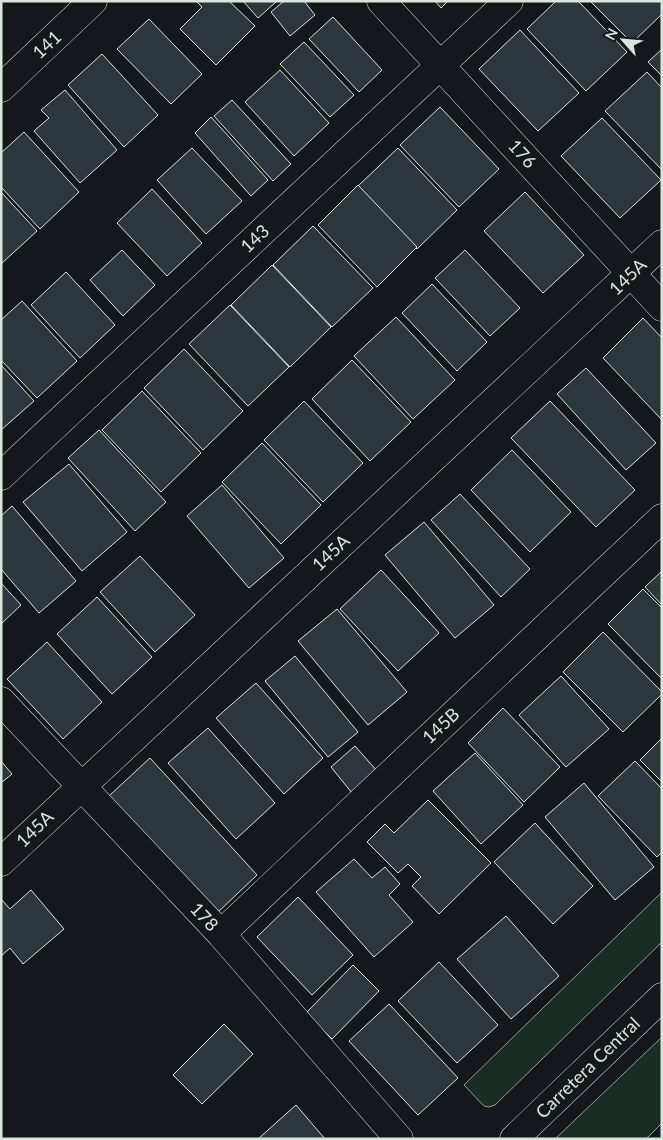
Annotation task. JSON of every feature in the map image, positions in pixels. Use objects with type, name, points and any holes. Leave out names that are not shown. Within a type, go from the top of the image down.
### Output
[{"type":"street","name":"141","points":[[1,88],[94,1]]},
{"type":"street","name":"176","points":[[382,1],[662,307]]},
{"type":"street","name":"143","points":[[1,476],[509,1]]},
{"type":"street","name":"145A","points":[[1,862],[80,786],[662,244]]},
{"type":"street","name":"145B","points":[[220,934],[662,518]]},
{"type":"street","name":"178","points":[[1,701],[220,934],[399,1139]]},
{"type":"street","name":"Carretera Central","points":[[514,1139],[662,996]]},
{"type":"green space","points":[[662,892],[662,942],[495,1105],[484,1106],[464,1085]]},
{"type":"green space","points":[[662,1037],[662,1123],[646,1139],[555,1139]]},
{"type":"building","points":[[196,1],[229,1],[255,26],[216,65],[180,29],[202,7]]},
{"type":"building","points":[[243,1],[277,1],[258,18]]},
{"type":"building","points":[[284,1],[304,1],[315,15],[290,36],[271,12]]},
{"type":"building","points":[[435,1],[448,1],[441,8]]},
{"type":"building","points":[[556,1],[578,1],[627,52],[586,91],[527,29]]},
{"type":"building","points":[[590,1],[662,1],[662,14],[632,43]]},
{"type":"building","points":[[333,17],[382,70],[359,92],[309,39]]},
{"type":"building","points":[[149,19],[202,74],[171,104],[117,49]]},
{"type":"building","points":[[520,30],[579,93],[538,131],[479,69]]},
{"type":"building","points":[[304,42],[354,95],[330,117],[280,64]]},
{"type":"building","points":[[662,49],[662,76],[648,62]]},
{"type":"building","points":[[102,54],[158,115],[124,147],[68,85]]},
{"type":"building","points":[[280,70],[329,123],[294,156],[245,102]]},
{"type":"building","points":[[647,72],[662,88],[662,170],[605,111]]},
{"type":"building","points":[[65,90],[117,150],[80,183],[34,131],[49,118],[41,110]]},
{"type":"building","points":[[232,100],[291,164],[273,181],[214,116]]},
{"type":"building","points":[[440,107],[499,169],[459,207],[400,145]]},
{"type":"building","points":[[211,117],[268,180],[251,196],[195,133]]},
{"type":"building","points":[[602,118],[661,180],[620,218],[561,156]]},
{"type":"building","points":[[24,132],[79,192],[40,229],[1,187],[1,153]]},
{"type":"building","points":[[192,148],[242,201],[206,234],[157,180]]},
{"type":"building","points":[[398,148],[457,210],[417,249],[358,186]]},
{"type":"building","points":[[358,185],[417,247],[377,287],[318,225]]},
{"type":"building","points":[[152,189],[202,243],[167,276],[117,223]]},
{"type":"building","points":[[1,192],[37,231],[1,264]]},
{"type":"building","points":[[525,192],[584,255],[543,293],[484,231]]},
{"type":"building","points":[[313,226],[373,288],[332,327],[273,265]]},
{"type":"building","points":[[122,250],[155,285],[123,316],[90,280]]},
{"type":"building","points":[[465,250],[520,308],[490,336],[435,278]]},
{"type":"building","points":[[272,265],[331,327],[290,367],[231,305]]},
{"type":"building","points":[[66,272],[115,325],[80,358],[31,305]]},
{"type":"building","points":[[432,284],[487,342],[457,371],[402,313]]},
{"type":"building","points":[[22,301],[77,361],[37,398],[1,360],[1,320]]},
{"type":"building","points":[[230,305],[289,367],[248,406],[189,344]]},
{"type":"building","points":[[396,317],[455,380],[413,419],[354,356]]},
{"type":"building","points":[[643,318],[662,338],[662,420],[603,358]]},
{"type":"building","points":[[184,349],[243,411],[203,450],[144,388]]},
{"type":"building","points":[[352,360],[411,422],[370,461],[312,399]]},
{"type":"building","points":[[1,365],[34,401],[1,430]]},
{"type":"building","points":[[586,368],[656,443],[626,470],[557,394]]},
{"type":"building","points":[[142,391],[201,453],[161,492],[102,430]]},
{"type":"building","points":[[304,401],[363,463],[323,502],[264,440]]},
{"type":"building","points":[[550,401],[635,490],[596,527],[511,438]]},
{"type":"building","points":[[99,430],[166,502],[135,531],[68,458]]},
{"type":"building","points":[[262,443],[321,505],[281,544],[222,482]]},
{"type":"building","points":[[512,450],[571,512],[530,552],[471,490]]},
{"type":"building","points":[[69,464],[127,532],[82,571],[23,502]]},
{"type":"building","points":[[222,485],[284,558],[249,588],[187,516]]},
{"type":"building","points":[[460,494],[530,569],[501,597],[431,520]]},
{"type":"building","points":[[12,506],[76,581],[39,613],[1,569],[1,516]]},
{"type":"building","points":[[424,522],[494,605],[455,638],[385,555]]},
{"type":"building","points":[[140,556],[195,615],[155,652],[100,592]]},
{"type":"building","points":[[381,570],[439,633],[398,671],[340,609]]},
{"type":"building","points":[[662,571],[662,605],[645,587]]},
{"type":"building","points":[[1,583],[21,605],[1,624]]},
{"type":"building","points":[[643,589],[662,608],[662,679],[608,624]]},
{"type":"building","points":[[97,597],[152,657],[112,694],[57,634]]},
{"type":"building","points":[[337,609],[407,692],[368,725],[298,641]]},
{"type":"building","points":[[603,632],[662,692],[623,732],[563,672]]},
{"type":"building","points":[[47,642],[102,702],[63,739],[7,679]]},
{"type":"building","points":[[295,656],[358,732],[328,757],[265,681]]},
{"type":"building","points":[[561,676],[609,729],[566,767],[519,715]]},
{"type":"building","points":[[256,683],[323,758],[284,794],[216,718]]},
{"type":"building","points":[[503,708],[560,767],[524,802],[468,743]]},
{"type":"building","points":[[208,728],[275,803],[236,839],[168,763]]},
{"type":"building","points":[[662,738],[662,782],[640,760]]},
{"type":"building","points":[[355,746],[377,771],[352,793],[331,767]]},
{"type":"building","points":[[475,753],[523,805],[481,844],[433,791]]},
{"type":"building","points":[[150,758],[257,875],[217,913],[109,796]]},
{"type":"building","points":[[1,761],[12,774],[1,783]]},
{"type":"building","points":[[635,761],[662,789],[662,852],[657,857],[598,796]]},
{"type":"building","points":[[584,783],[654,867],[615,900],[545,817]]},
{"type":"building","points":[[428,800],[491,863],[439,914],[412,886],[421,877],[408,864],[398,873],[367,842],[385,824],[394,833]]},
{"type":"building","points":[[535,823],[593,886],[553,924],[494,862]]},
{"type":"building","points":[[354,859],[372,878],[385,867],[400,884],[389,895],[413,922],[374,957],[316,892]]},
{"type":"building","points":[[31,890],[64,929],[23,964],[10,948],[1,956],[1,899],[10,909]]},
{"type":"building","points":[[298,897],[353,955],[312,995],[257,937]]},
{"type":"building","points":[[506,916],[559,976],[511,1019],[457,959]]},
{"type":"building","points":[[439,962],[498,1025],[457,1063],[398,1001]]},
{"type":"building","points":[[353,965],[379,991],[332,1039],[306,1013]]},
{"type":"building","points":[[389,1004],[458,1078],[418,1115],[349,1041]]},
{"type":"building","points":[[224,1024],[253,1054],[202,1104],[173,1075]]},
{"type":"building","points":[[296,1105],[325,1139],[258,1139]]}]
